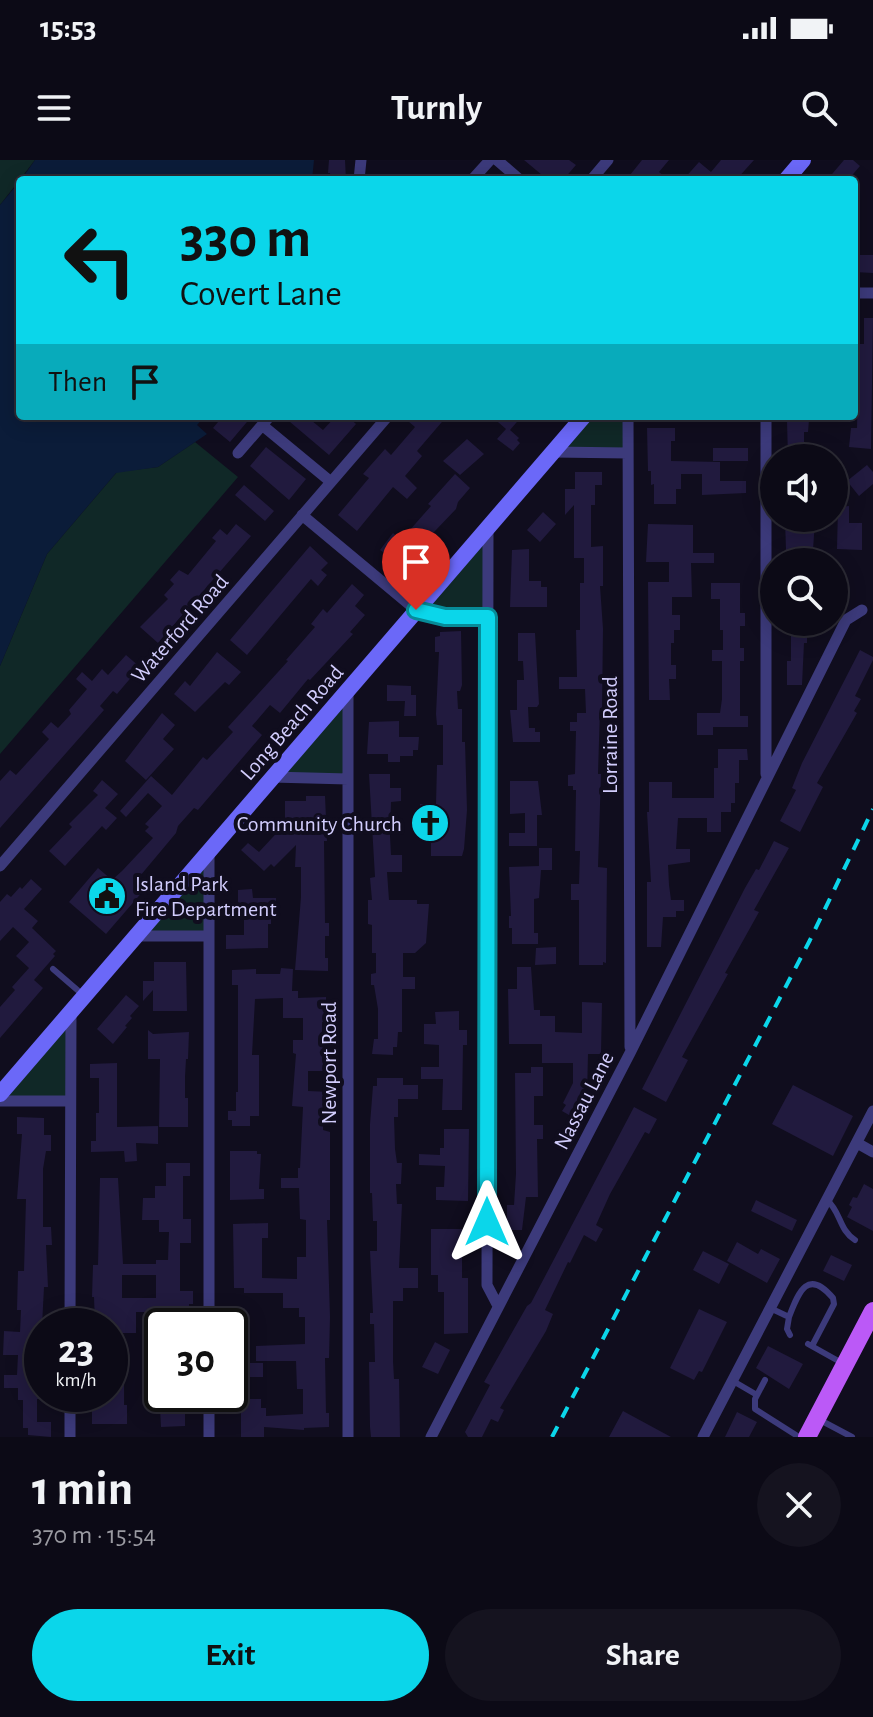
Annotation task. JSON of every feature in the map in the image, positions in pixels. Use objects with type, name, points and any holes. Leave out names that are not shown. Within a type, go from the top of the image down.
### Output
[{"type":"main road","points":[[789,176],[803,160]]},
{"type":"main road","name":"Long Beach Road","points":[[0,1094],[581,420]]},
{"type":"main road","points":[[807,1437],[873,1311]]},
{"type":"street","points":[[476,176],[490,160]]},
{"type":"street","points":[[497,160],[515,176]]},
{"type":"street","points":[[594,176],[608,160]]},
{"type":"street","name":"Waterford Road","points":[[0,866],[385,420]]},
{"type":"street","name":"Lorraine Road","points":[[628,420],[630,1053]]},
{"type":"street","points":[[766,420],[766,779]]},
{"type":"street","points":[[238,453],[266,421],[331,482]]},
{"type":"street","points":[[553,452],[628,453]]},
{"type":"street","points":[[302,515],[416,610],[445,617],[488,617]]},
{"type":"street","points":[[488,529],[487,1285],[498,1306]]},
{"type":"street","name":"Nassau Lane","points":[[431,1437],[630,1053],[846,620],[862,610]]},
{"type":"street","name":"Newport Road","points":[[348,690],[348,1437]]},
{"type":"street","points":[[272,777],[348,779]]},
{"type":"street","points":[[209,851],[209,1308]]},
{"type":"street","points":[[136,936],[209,936]]},
{"type":"street","points":[[70,1308],[71,1012]]},
{"type":"street","points":[[0,1101],[70,1101]]},
{"type":"street","points":[[703,1437],[873,1111]]},
{"type":"street","points":[[857,1143],[873,1152]]},
{"type":"street","points":[[70,1412],[70,1437]]},
{"type":"street","points":[[209,1412],[209,1437]]},
{"type":"lane","points":[[53,969],[85,996]]},
{"type":"lane","points":[[827,1200],[840,1214],[844,1231],[855,1240]]},
{"type":"lane","points":[[790,1335],[787,1329],[789,1317],[799,1291],[811,1284],[818,1287],[833,1298],[834,1304],[810,1345],[845,1364]]},
{"type":"lane","points":[[770,1308],[789,1317]]},
{"type":"lane","points":[[765,1380],[757,1395],[755,1409],[799,1437]]},
{"type":"lane","points":[[732,1381],[757,1395]]},
{"type":"lane","points":[[817,1418],[843,1435],[852,1437]]},
{"type":"green space","points":[[0,160],[35,160],[23,176],[16,176],[16,184],[0,205]]},
{"type":"green space","points":[[586,420],[624,420],[624,450],[562,449]]},
{"type":"green space","points":[[195,442],[238,477],[0,754],[0,666],[47,554],[117,472],[158,467]]},
{"type":"green space","points":[[483,541],[484,612],[445,612],[425,608]]},
{"type":"green space","points":[[346,696],[346,777],[277,775]]},
{"type":"green space","points":[[208,856],[207,934],[141,933]]},
{"type":"green space","points":[[67,1023],[68,1099],[2,1098]]},
{"type":"water","points":[[35,160],[314,160],[312,176],[24,176]]},
{"type":"water","points":[[16,186],[16,420],[201,420],[197,425],[207,434],[158,467],[116,473],[47,554],[0,666],[0,205]]},
{"type":"building","points":[[329,160],[345,160],[346,176],[330,176]]},
{"type":"building","points":[[524,160],[569,160],[576,165],[566,176],[543,176]]},
{"type":"building","points":[[642,160],[669,160],[659,172],[664,176],[629,176]]},
{"type":"building","points":[[721,160],[754,160],[740,176],[687,176],[699,162],[711,172]]},
{"type":"building","points":[[844,160],[853,160],[860,166],[851,176],[830,176]]},
{"type":"building","points":[[858,255],[873,255],[873,273],[858,272]]},
{"type":"building","points":[[864,318],[873,318],[871,449],[849,447],[851,428],[857,428],[859,344],[864,344]]},
{"type":"building","points":[[220,420],[249,420],[230,442],[213,428]]},
{"type":"building","points":[[288,420],[311,420],[323,430],[332,420],[352,420],[356,424],[329,455]]},
{"type":"building","points":[[407,420],[444,420],[417,451],[422,456],[405,476],[417,488],[407,499],[393,487],[357,531],[338,515],[369,478],[363,474],[385,449],[391,455],[415,427]]},
{"type":"building","points":[[496,420],[519,420],[510,430],[520,443],[513,451],[497,439],[506,429]]},
{"type":"building","points":[[809,420],[808,432],[804,432],[804,444],[788,444],[787,421]]},
{"type":"building","points":[[647,428],[675,428],[675,441],[671,441],[671,461],[720,462],[720,481],[746,481],[746,493],[702,495],[702,474],[681,474],[681,489],[676,489],[676,504],[654,504],[654,484],[651,485],[651,471],[648,471]]},
{"type":"building","points":[[467,439],[484,454],[460,475],[443,461]]},
{"type":"building","points":[[266,447],[306,479],[289,500],[250,466]]},
{"type":"building","points":[[713,448],[748,448],[748,461],[713,461]]},
{"type":"building","points":[[867,465],[873,472],[873,484],[859,496],[848,480]]},
{"type":"building","points":[[575,472],[602,472],[602,485],[595,485],[595,505],[591,505],[591,547],[603,546],[598,867],[607,868],[606,963],[603,962],[603,965],[579,965],[579,900],[571,900],[571,884],[579,884],[580,851],[575,851],[576,790],[568,786],[568,775],[575,774],[576,731],[570,731],[570,722],[577,722],[577,713],[586,713],[585,689],[559,689],[559,677],[577,677],[576,630],[580,630],[580,583],[584,583],[584,558],[574,558],[574,505],[565,515],[565,489],[575,489]]},
{"type":"building","points":[[455,474],[470,488],[456,509],[414,553],[418,557],[408,569],[380,550],[393,533],[401,540]]},
{"type":"building","points":[[244,485],[274,511],[265,521],[235,495]]},
{"type":"building","points":[[848,506],[849,523],[862,523],[862,550],[837,548],[837,532],[848,532]]},
{"type":"building","points":[[543,512],[556,524],[540,542],[527,530]]},
{"type":"building","points":[[236,524],[251,536],[158,643],[140,627],[168,599],[164,595],[174,584],[170,580],[179,570],[188,575],[216,541],[212,538],[220,529],[227,535]]},
{"type":"building","points":[[648,524],[693,525],[693,553],[714,553],[714,563],[691,563],[692,597],[672,597],[672,615],[680,615],[680,630],[674,630],[674,643],[671,643],[671,665],[676,665],[676,679],[669,679],[670,700],[649,700],[648,582],[669,582],[669,562],[646,562]]},
{"type":"building","points":[[785,532],[814,532],[813,548],[786,548]]},
{"type":"building","points":[[310,546],[328,563],[321,570],[327,575],[318,586],[311,579],[247,655],[230,640]]},
{"type":"building","points":[[529,549],[529,581],[541,581],[541,587],[547,587],[547,607],[510,607],[512,550]]},
{"type":"building","points":[[711,583],[740,583],[740,613],[745,613],[745,626],[740,626],[740,648],[744,648],[744,661],[740,661],[740,716],[748,716],[748,727],[713,727],[713,735],[697,735],[697,713],[720,713],[722,699],[722,661],[712,661],[712,650],[723,650],[723,630],[720,630],[720,599],[711,599]]},
{"type":"building","points":[[352,584],[364,595],[355,606],[365,615],[350,632],[353,634],[308,679],[280,713],[270,705],[252,726],[262,735],[198,810],[194,808],[178,826],[176,833],[135,882],[144,890],[106,934],[69,902],[98,868],[112,880],[122,871],[153,838],[145,831],[149,827],[145,824],[162,806],[148,793],[126,817],[120,811],[151,776],[172,795],[203,757],[207,760],[233,732],[228,727],[288,661],[315,627],[311,624],[323,609],[327,613]]},
{"type":"building","points":[[461,631],[462,685],[457,691],[458,709],[462,709],[462,742],[465,742],[467,810],[464,849],[462,856],[431,856],[435,817],[420,817],[420,804],[436,804],[437,765],[443,765],[443,725],[437,725],[436,714],[439,652],[435,652],[435,637],[440,636],[440,632]]},
{"type":"building","points":[[518,633],[535,633],[539,704],[528,707],[529,728],[540,732],[540,742],[513,742],[510,710],[517,710],[517,680],[524,680],[523,661],[518,661]]},
{"type":"building","points":[[791,636],[807,636],[802,685],[787,685],[787,661],[791,661]]},
{"type":"building","points":[[860,650],[873,660],[855,696],[861,699],[854,711],[857,713],[817,783],[823,787],[800,832],[780,821],[796,790],[792,788],[802,763]]},
{"type":"building","points":[[217,652],[241,672],[229,685],[225,682],[195,712],[174,694],[185,681],[190,686]]},
{"type":"building","points":[[126,655],[140,667],[117,694],[113,691],[100,706],[104,710],[0,828],[0,781],[10,770],[16,775],[49,739],[42,732],[51,722],[58,728],[71,714],[69,710],[87,689],[76,679],[82,672],[92,681],[102,669],[108,675]]},
{"type":"building","points":[[387,685],[411,686],[411,695],[416,695],[416,716],[404,716],[405,701],[387,701]]},
{"type":"building","points":[[162,713],[175,725],[163,739],[174,749],[146,780],[125,761]]},
{"type":"building","points":[[399,721],[399,737],[419,737],[418,750],[413,750],[413,756],[400,756],[400,762],[388,762],[388,754],[367,754],[369,722]]},
{"type":"building","points":[[718,749],[747,749],[748,760],[739,760],[735,803],[731,803],[731,812],[721,812],[721,832],[707,832],[707,818],[678,818],[676,849],[690,849],[690,862],[668,865],[669,885],[671,900],[684,900],[684,911],[676,911],[676,917],[663,917],[661,947],[647,947],[647,882],[651,882],[647,812],[649,782],[672,782],[672,798],[714,798],[714,768],[718,768]]},
{"type":"building","points":[[369,774],[390,774],[390,788],[401,788],[401,801],[391,802],[390,836],[391,855],[402,855],[402,872],[387,872],[389,900],[417,900],[417,904],[429,904],[426,943],[415,953],[403,953],[403,977],[415,977],[415,989],[402,989],[402,1032],[398,1032],[393,1055],[372,1054],[374,1039],[378,1039],[378,1009],[374,985],[371,985],[371,974],[376,973],[376,953],[372,953],[372,925],[368,924],[368,900],[372,900],[370,878],[375,877]]},
{"type":"building","points":[[102,780],[118,794],[105,808],[117,818],[106,830],[102,826],[65,866],[49,851],[72,827],[69,824],[98,795],[93,791]]},
{"type":"building","points":[[510,781],[538,781],[542,815],[537,815],[537,846],[509,846],[509,833],[525,833],[525,813],[510,814]]},
{"type":"building","points":[[306,796],[325,796],[325,923],[329,923],[329,936],[325,936],[325,958],[328,958],[328,971],[295,970],[301,897],[301,867],[295,867],[296,845],[274,867],[271,864],[264,871],[241,850],[248,843],[259,852],[285,824],[285,801],[306,801]]},
{"type":"building","points":[[774,841],[789,848],[754,910],[759,912],[725,973],[728,974],[682,1057],[688,1060],[666,1102],[642,1089],[745,888],[756,869],[759,870]]},
{"type":"building","points":[[539,848],[552,848],[552,870],[541,870],[539,898],[534,899],[534,933],[538,933],[538,944],[512,944],[509,867],[539,866]]},
{"type":"building","points":[[31,879],[42,889],[24,909],[38,921],[32,928],[56,951],[34,980],[43,988],[0,1038],[0,1007],[29,968],[16,956],[29,942],[13,927],[0,941],[0,902],[7,894],[11,897],[20,887],[22,889]]},
{"type":"building","points":[[252,889],[253,898],[276,898],[276,910],[271,910],[271,924],[268,924],[268,948],[226,949],[226,935],[244,935],[244,906],[238,907],[238,890]]},
{"type":"building","points":[[556,947],[556,964],[535,965],[536,948]]},
{"type":"building","points":[[154,962],[186,962],[187,1011],[153,1011],[153,990],[143,1001],[143,981],[154,981]]},
{"type":"building","points":[[517,967],[531,967],[534,1010],[540,1010],[540,1016],[555,1016],[555,1032],[582,1033],[582,1002],[602,1003],[601,1054],[588,1054],[587,1095],[576,1119],[562,1111],[573,1083],[573,1063],[542,1063],[542,1044],[509,1044],[508,989],[517,989]]},
{"type":"building","points":[[281,968],[293,969],[292,991],[298,991],[298,998],[326,997],[326,1004],[329,1004],[330,1022],[322,1022],[322,1044],[329,1044],[326,1071],[308,1071],[308,1091],[331,1092],[330,1107],[323,1107],[323,1130],[330,1132],[330,1220],[327,1220],[330,1317],[329,1358],[325,1358],[329,1427],[304,1430],[264,1427],[264,1437],[241,1437],[241,1413],[233,1412],[248,1412],[248,1399],[261,1399],[261,1408],[266,1408],[266,1416],[303,1414],[303,1389],[297,1389],[296,1361],[256,1361],[256,1346],[305,1344],[305,1317],[299,1317],[299,1308],[283,1308],[283,1293],[244,1293],[244,1288],[234,1288],[233,1224],[268,1223],[268,1238],[262,1238],[262,1278],[297,1279],[297,1257],[306,1257],[306,1220],[300,1219],[299,1188],[281,1188],[281,1178],[298,1178],[303,1107],[292,1106],[296,1054],[293,1053],[293,1040],[303,1040],[303,1018],[283,1018],[283,998],[255,999],[252,1055],[259,1055],[259,1116],[250,1116],[250,1126],[232,1126],[232,1120],[228,1120],[228,1111],[236,1111],[238,1092],[238,985],[232,985],[232,970],[256,969],[256,974],[280,974]]},
{"type":"building","points":[[126,995],[139,1006],[113,1044],[97,1029]]},
{"type":"building","points":[[459,1011],[459,1030],[467,1030],[467,1045],[463,1045],[462,1110],[442,1110],[443,1079],[421,1079],[421,1067],[439,1067],[439,1045],[424,1044],[424,1024],[436,1024],[435,1012]]},
{"type":"building","points":[[148,1030],[153,1034],[189,1032],[185,1077],[188,1127],[159,1127],[160,1059],[148,1059]]},
{"type":"building","points":[[117,1063],[117,1127],[158,1126],[158,1144],[136,1143],[137,1161],[125,1162],[124,1151],[91,1152],[91,1141],[96,1141],[99,1078],[90,1078],[90,1064]]},
{"type":"building","points":[[531,1067],[543,1067],[543,1096],[534,1096],[534,1125],[543,1125],[543,1139],[537,1139],[538,1197],[526,1197],[522,1230],[507,1230],[507,1205],[514,1205],[516,1174],[515,1073],[531,1073]]},
{"type":"building","points":[[377,1078],[403,1078],[403,1085],[418,1085],[418,1099],[398,1099],[398,1117],[394,1117],[397,1163],[402,1163],[401,1184],[396,1184],[397,1204],[402,1204],[399,1268],[418,1268],[418,1288],[403,1288],[403,1301],[393,1301],[393,1361],[394,1379],[399,1379],[400,1437],[371,1437],[370,1427],[369,1362],[375,1362],[374,1324],[370,1324],[370,1313],[373,1313],[370,1251],[377,1251],[377,1221],[373,1221],[370,1193],[370,1124],[373,1086],[377,1086]]},
{"type":"building","points":[[793,1085],[853,1116],[833,1156],[772,1124]]},
{"type":"building","points":[[634,1107],[657,1119],[649,1134],[645,1132],[610,1194],[596,1225],[603,1229],[596,1242],[584,1235],[568,1262],[545,1310],[553,1314],[546,1331],[500,1408],[504,1410],[498,1422],[491,1419],[482,1437],[468,1437],[465,1432],[490,1385],[484,1382],[531,1303]]},
{"type":"building","points":[[17,1117],[44,1118],[44,1135],[51,1135],[51,1151],[46,1151],[43,1169],[43,1227],[51,1227],[52,1245],[46,1245],[48,1287],[44,1287],[43,1308],[24,1308],[24,1412],[37,1412],[37,1422],[51,1422],[51,1437],[28,1435],[28,1428],[23,1428],[23,1400],[18,1400],[18,1388],[4,1388],[4,1375],[17,1375],[18,1355],[3,1355],[4,1331],[20,1332],[18,1271],[24,1271],[26,1199],[17,1199],[22,1134],[17,1134]]},
{"type":"building","points":[[444,1129],[469,1129],[468,1201],[436,1200],[436,1187],[444,1187],[445,1166],[419,1165],[419,1154],[440,1155],[440,1148],[444,1148]]},
{"type":"building","points":[[230,1151],[257,1151],[261,1154],[259,1189],[264,1189],[264,1199],[230,1200]]},
{"type":"building","points":[[166,1163],[190,1163],[190,1176],[183,1176],[183,1219],[191,1219],[191,1243],[180,1243],[180,1291],[193,1291],[193,1304],[189,1304],[189,1308],[144,1308],[144,1312],[136,1312],[136,1333],[128,1333],[128,1308],[94,1308],[92,1297],[93,1265],[98,1265],[100,1178],[118,1178],[123,1264],[156,1264],[156,1260],[168,1260],[169,1232],[159,1232],[159,1220],[142,1220],[143,1198],[155,1198],[155,1186],[166,1186]],"holes":[[[122,1275],[156,1275],[156,1298],[122,1298]]]},
{"type":"building","points":[[864,1184],[873,1189],[873,1231],[847,1217],[853,1197],[857,1198]]},
{"type":"building","points":[[756,1200],[797,1220],[792,1231],[751,1211]]},
{"type":"building","points":[[431,1229],[462,1229],[462,1278],[468,1278],[468,1333],[444,1334],[444,1292],[438,1292],[438,1275],[431,1275]]},
{"type":"building","points":[[737,1242],[758,1254],[761,1249],[780,1259],[767,1283],[727,1261]]},
{"type":"building","points":[[703,1251],[729,1264],[719,1284],[693,1270]]},
{"type":"building","points":[[831,1255],[852,1265],[844,1281],[823,1271]]},
{"type":"building","points":[[699,1309],[727,1322],[702,1372],[699,1371],[694,1380],[670,1368]]},
{"type":"building","points":[[435,1342],[450,1350],[438,1374],[422,1367]]},
{"type":"building","points":[[768,1346],[803,1364],[789,1389],[756,1368]]},
{"type":"building","points":[[248,1363],[263,1363],[263,1377],[248,1377]]},
{"type":"building","points":[[623,1411],[671,1437],[609,1437]]},
{"type":"building","points":[[92,1412],[127,1412],[127,1424],[92,1424]]},
{"type":"building","points":[[160,1412],[185,1412],[185,1426],[161,1427]]},
{"type":"building","points":[[737,1412],[757,1422],[749,1437],[725,1437]]},
{"type":"railway","points":[[552,1437],[810,940],[873,809]]},
{"type":"place","name":"Community Church","points":[[430,823]]},
{"type":"place","name":"Island Park Fire Department","points":[[107,896]]},
{"type":"route","points":[[416,610],[445,617],[488,617],[487,1222]]}]
